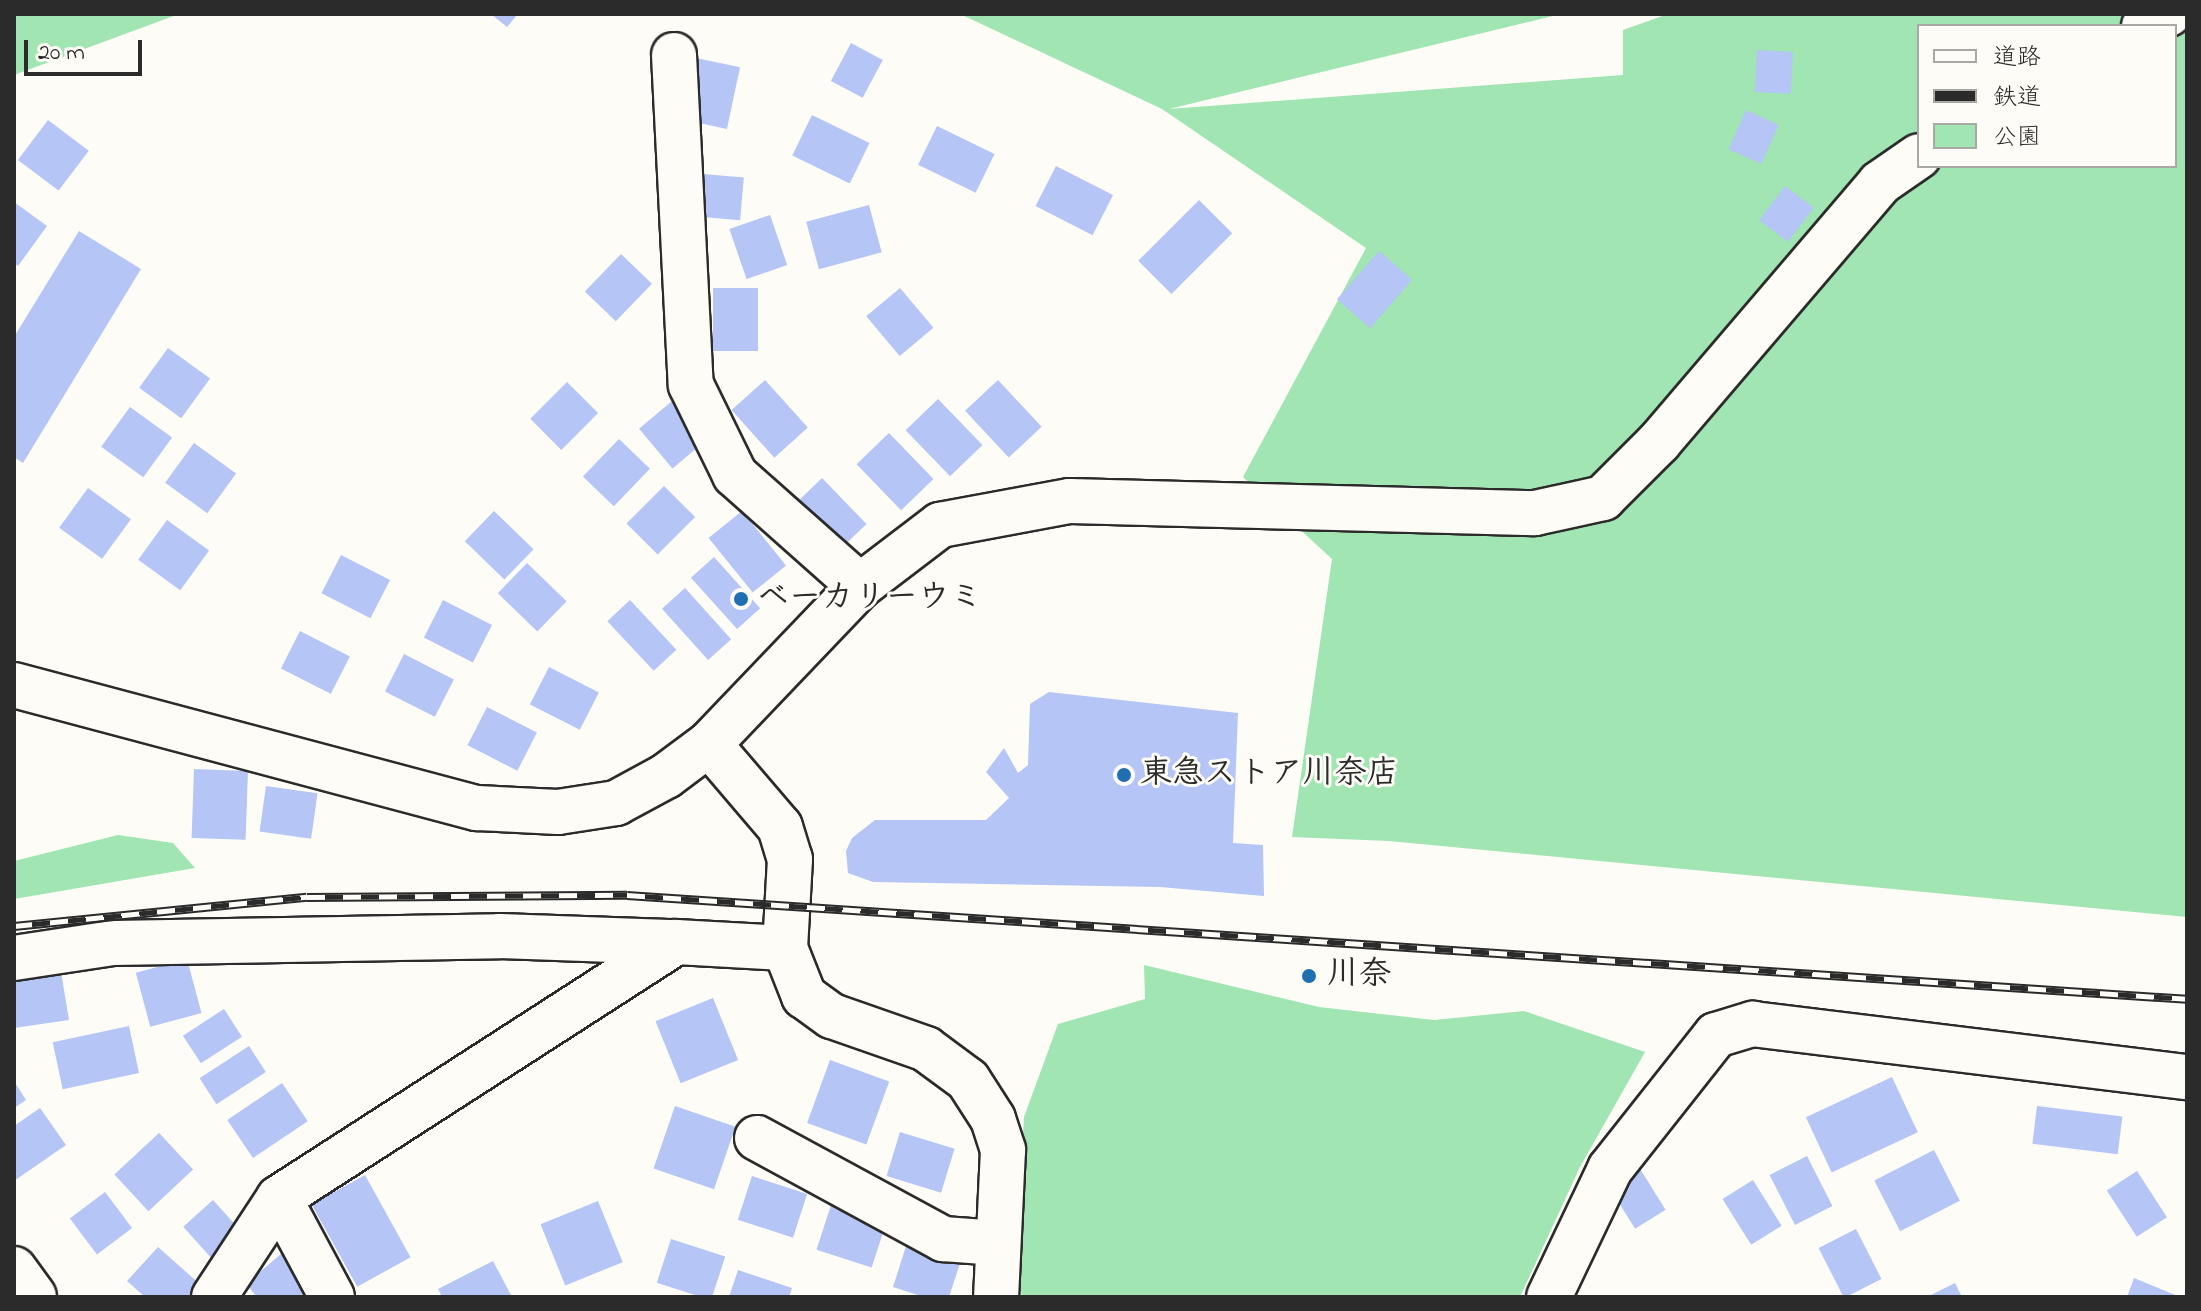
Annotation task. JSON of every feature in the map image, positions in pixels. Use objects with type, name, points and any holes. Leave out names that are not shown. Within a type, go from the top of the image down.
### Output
[{"type":"street","points":[[2148,24],[2169,14]]},
{"type":"street","points":[[674,55],[691,385],[735,475],[860,586]]},
{"type":"street","points":[[14,685],[477,808],[558,812],[616,803],[666,776],[709,744],[860,586],[940,525],[1070,501],[1535,513],[1603,498],[1659,442],[1880,183],[1917,157]]},
{"type":"street","points":[[709,744],[780,827],[790,859],[785,948],[804,996],[832,1016],[926,1049],[968,1080],[993,1119],[1003,1150],[996,1297]]},
{"type":"street","points":[[14,958],[113,943],[500,936],[785,948]]},
{"type":"street","points":[[214,1297],[279,1198],[676,942]]},
{"type":"street","points":[[1549,1297],[1610,1169],[1716,1035],[1753,1024],[2187,1077]]},
{"type":"street","points":[[757,1138],[943,1239],[998,1243]]},
{"type":"street","points":[[279,1198],[332,1297]]},
{"type":"street","points":[[14,1269],[34,1297]]},
{"type":"green space","points":[[14,14],[179,14],[14,75]]},
{"type":"green space","points":[[960,14],[1561,14],[1169,109],[1623,75],[1623,30],[1668,14],[2187,14],[2187,917],[1389,841],[1292,837],[1332,559],[1243,477],[1366,248],[1162,109]]},
{"type":"green space","points":[[118,835],[173,843],[195,868],[14,899],[14,861]]},
{"type":"green space","points":[[1144,965],[1319,1007],[1434,1020],[1524,1011],[1645,1052],[1580,1167],[1520,1297],[1022,1297],[1016,1260],[1024,1117],[1058,1024],[1145,999]]},
{"type":"building","points":[[491,14],[518,14],[507,27]]},
{"type":"building","points":[[851,43],[883,60],[863,98],[831,81]]},
{"type":"building","points":[[1757,50],[1793,52],[1791,94],[1755,92]]},
{"type":"building","points":[[696,58],[740,67],[727,129],[683,120]]},
{"type":"building","points":[[1746,110],[1779,125],[1761,164],[1729,149]]},
{"type":"building","points":[[812,115],[870,143],[850,184],[792,155]]},
{"type":"building","points":[[48,120],[89,151],[59,191],[18,160]]},
{"type":"building","points":[[937,126],[995,154],[976,193],[918,165]]},
{"type":"building","points":[[1056,166],[1113,195],[1093,235],[1036,206]]},
{"type":"building","points":[[692,173],[744,178],[740,220],[688,216]]},
{"type":"building","points":[[1785,186],[1814,208],[1788,242],[1759,220]]},
{"type":"building","points":[[1199,200],[1232,233],[1171,294],[1138,261]]},
{"type":"building","points":[[14,202],[47,226],[18,266],[14,263]]},
{"type":"building","points":[[869,205],[882,252],[819,269],[806,222]]},
{"type":"building","points":[[770,215],[787,265],[747,279],[729,229]]},
{"type":"building","points":[[79,231],[141,269],[23,463],[14,457],[14,337]]},
{"type":"building","points":[[1379,251],[1412,280],[1370,328],[1337,299]]},
{"type":"building","points":[[621,254],[652,284],[616,321],[585,291]]},
{"type":"building","points":[[713,288],[758,288],[758,351],[713,351]]},
{"type":"building","points":[[900,288],[933,328],[900,356],[866,316]]},
{"type":"building","points":[[168,348],[210,379],[181,418],[139,388]]},
{"type":"building","points":[[765,380],[808,428],[774,458],[732,410]]},
{"type":"building","points":[[998,380],[1042,427],[1009,457],[965,411]]},
{"type":"building","points":[[567,382],[598,413],[561,450],[530,419]]},
{"type":"building","points":[[938,399],[982,445],[950,476],[906,430]]},
{"type":"building","points":[[672,401],[705,441],[672,468],[639,429]]},
{"type":"building","points":[[130,407],[172,438],[143,477],[101,447]]},
{"type":"building","points":[[889,433],[933,479],[901,510],[857,464]]},
{"type":"building","points":[[619,439],[650,469],[614,506],[583,476]]},
{"type":"building","points":[[194,443],[236,474],[207,513],[165,483]]},
{"type":"building","points":[[822,478],[866,524],[834,555],[790,509]]},
{"type":"building","points":[[664,486],[695,517],[658,555],[627,523]]},
{"type":"building","points":[[88,488],[131,519],[102,559],[59,528]]},
{"type":"building","points":[[494,511],[534,549],[504,579],[465,541]]},
{"type":"building","points":[[742,511],[786,565],[753,592],[709,538]]},
{"type":"building","points":[[167,520],[209,551],[180,590],[138,560]]},
{"type":"building","points":[[341,555],[390,580],[370,618],[321,593]]},
{"type":"building","points":[[714,557],[760,608],[737,629],[691,578]]},
{"type":"building","points":[[527,563],[567,601],[537,631],[498,593]]},
{"type":"building","points":[[685,588],[731,639],[708,660],[662,609]]},
{"type":"building","points":[[443,600],[492,625],[473,662],[424,637]]},
{"type":"building","points":[[630,600],[676,650],[654,671],[607,621]]},
{"type":"building","points":[[300,631],[350,656],[331,694],[281,668]]},
{"type":"building","points":[[404,654],[454,679],[435,717],[385,691]]},
{"type":"building","points":[[549,667],[599,692],[580,730],[530,704]]},
{"type":"building","points":[[1049,692],[1238,713],[1233,843],[1263,845],[1264,896],[1160,887],[873,882],[848,873],[846,851],[852,838],[875,820],[986,820],[1009,798],[986,772],[1004,748],[1018,773],[1028,765],[1030,704]]},
{"type":"building","points":[[487,707],[537,732],[517,771],[467,745]]},
{"type":"building","points":[[194,769],[248,771],[246,840],[192,838]]},
{"type":"building","points":[[266,786],[317,793],[311,839],[260,832]]},
{"type":"building","points":[[187,959],[201,1013],[150,1027],[136,973]]},
{"type":"building","points":[[61,972],[69,1020],[14,1028],[14,980]]},
{"type":"building","points":[[713,998],[738,1060],[681,1083],[656,1021]]},
{"type":"building","points":[[224,1009],[242,1037],[201,1063],[183,1036]]},
{"type":"building","points":[[129,1026],[139,1073],[63,1089],[53,1042]]},
{"type":"building","points":[[249,1046],[266,1072],[216,1104],[200,1078]]},
{"type":"building","points":[[830,1060],[889,1082],[866,1145],[807,1123]]},
{"type":"building","points":[[1892,1077],[1918,1132],[1832,1172],[1806,1117]]},
{"type":"building","points":[[14,1081],[26,1100],[14,1108]]},
{"type":"building","points":[[282,1083],[308,1121],[253,1158],[227,1120]]},
{"type":"building","points":[[675,1106],[736,1127],[714,1189],[654,1168]]},
{"type":"building","points":[[2037,1106],[2122,1116],[2118,1154],[2032,1144]]},
{"type":"building","points":[[40,1108],[66,1145],[14,1181],[14,1126]]},
{"type":"building","points":[[900,1132],[955,1149],[941,1193],[887,1176]]},
{"type":"building","points":[[159,1133],[193,1170],[148,1211],[114,1175]]},
{"type":"building","points":[[1934,1150],[1960,1201],[1900,1231],[1874,1180]]},
{"type":"building","points":[[1807,1156],[1832,1206],[1795,1225],[1770,1175]]},
{"type":"building","points":[[1637,1164],[1666,1210],[1635,1229],[1606,1183]]},
{"type":"building","points":[[2137,1171],[2167,1217],[2137,1237],[2107,1191]]},
{"type":"building","points":[[365,1175],[411,1257],[357,1287],[312,1205]]},
{"type":"building","points":[[752,1176],[807,1194],[793,1238],[738,1220]]},
{"type":"building","points":[[1753,1180],[1782,1226],[1751,1245],[1722,1199]]},
{"type":"building","points":[[105,1192],[132,1228],[97,1254],[70,1218]]},
{"type":"building","points":[[213,1200],[244,1235],[215,1262],[183,1227]]},
{"type":"building","points":[[598,1201],[623,1262],[565,1285],[541,1224]]},
{"type":"building","points":[[831,1205],[886,1223],[872,1268],[816,1250]]},
{"type":"building","points":[[1856,1229],[1881,1279],[1844,1297],[1819,1248]]},
{"type":"building","points":[[671,1239],[725,1257],[712,1297],[701,1297],[657,1283]]},
{"type":"building","points":[[907,1243],[961,1260],[949,1297],[924,1297],[893,1287]]},
{"type":"building","points":[[158,1247],[202,1286],[193,1297],[145,1297],[127,1281]]},
{"type":"building","points":[[282,1253],[314,1289],[304,1297],[257,1297],[246,1284]]},
{"type":"building","points":[[493,1261],[512,1297],[442,1297],[438,1289]]},
{"type":"building","points":[[738,1270],[792,1288],[789,1297],[729,1297]]},
{"type":"building","points":[[2134,1278],[2180,1297],[2127,1297]]},
{"type":"building","points":[[1955,1283],[1962,1297],[1927,1297]]},
{"type":"railway","points":[[14,926],[307,897],[627,895],[2187,999]]},
{"type":"place","name":"ベーカリーウミ","points":[[741,599]]},
{"type":"place","name":"東急ストア川奈店","points":[[1124,775]]},
{"type":"place","name":"川奈","points":[[1309,976]]}]
